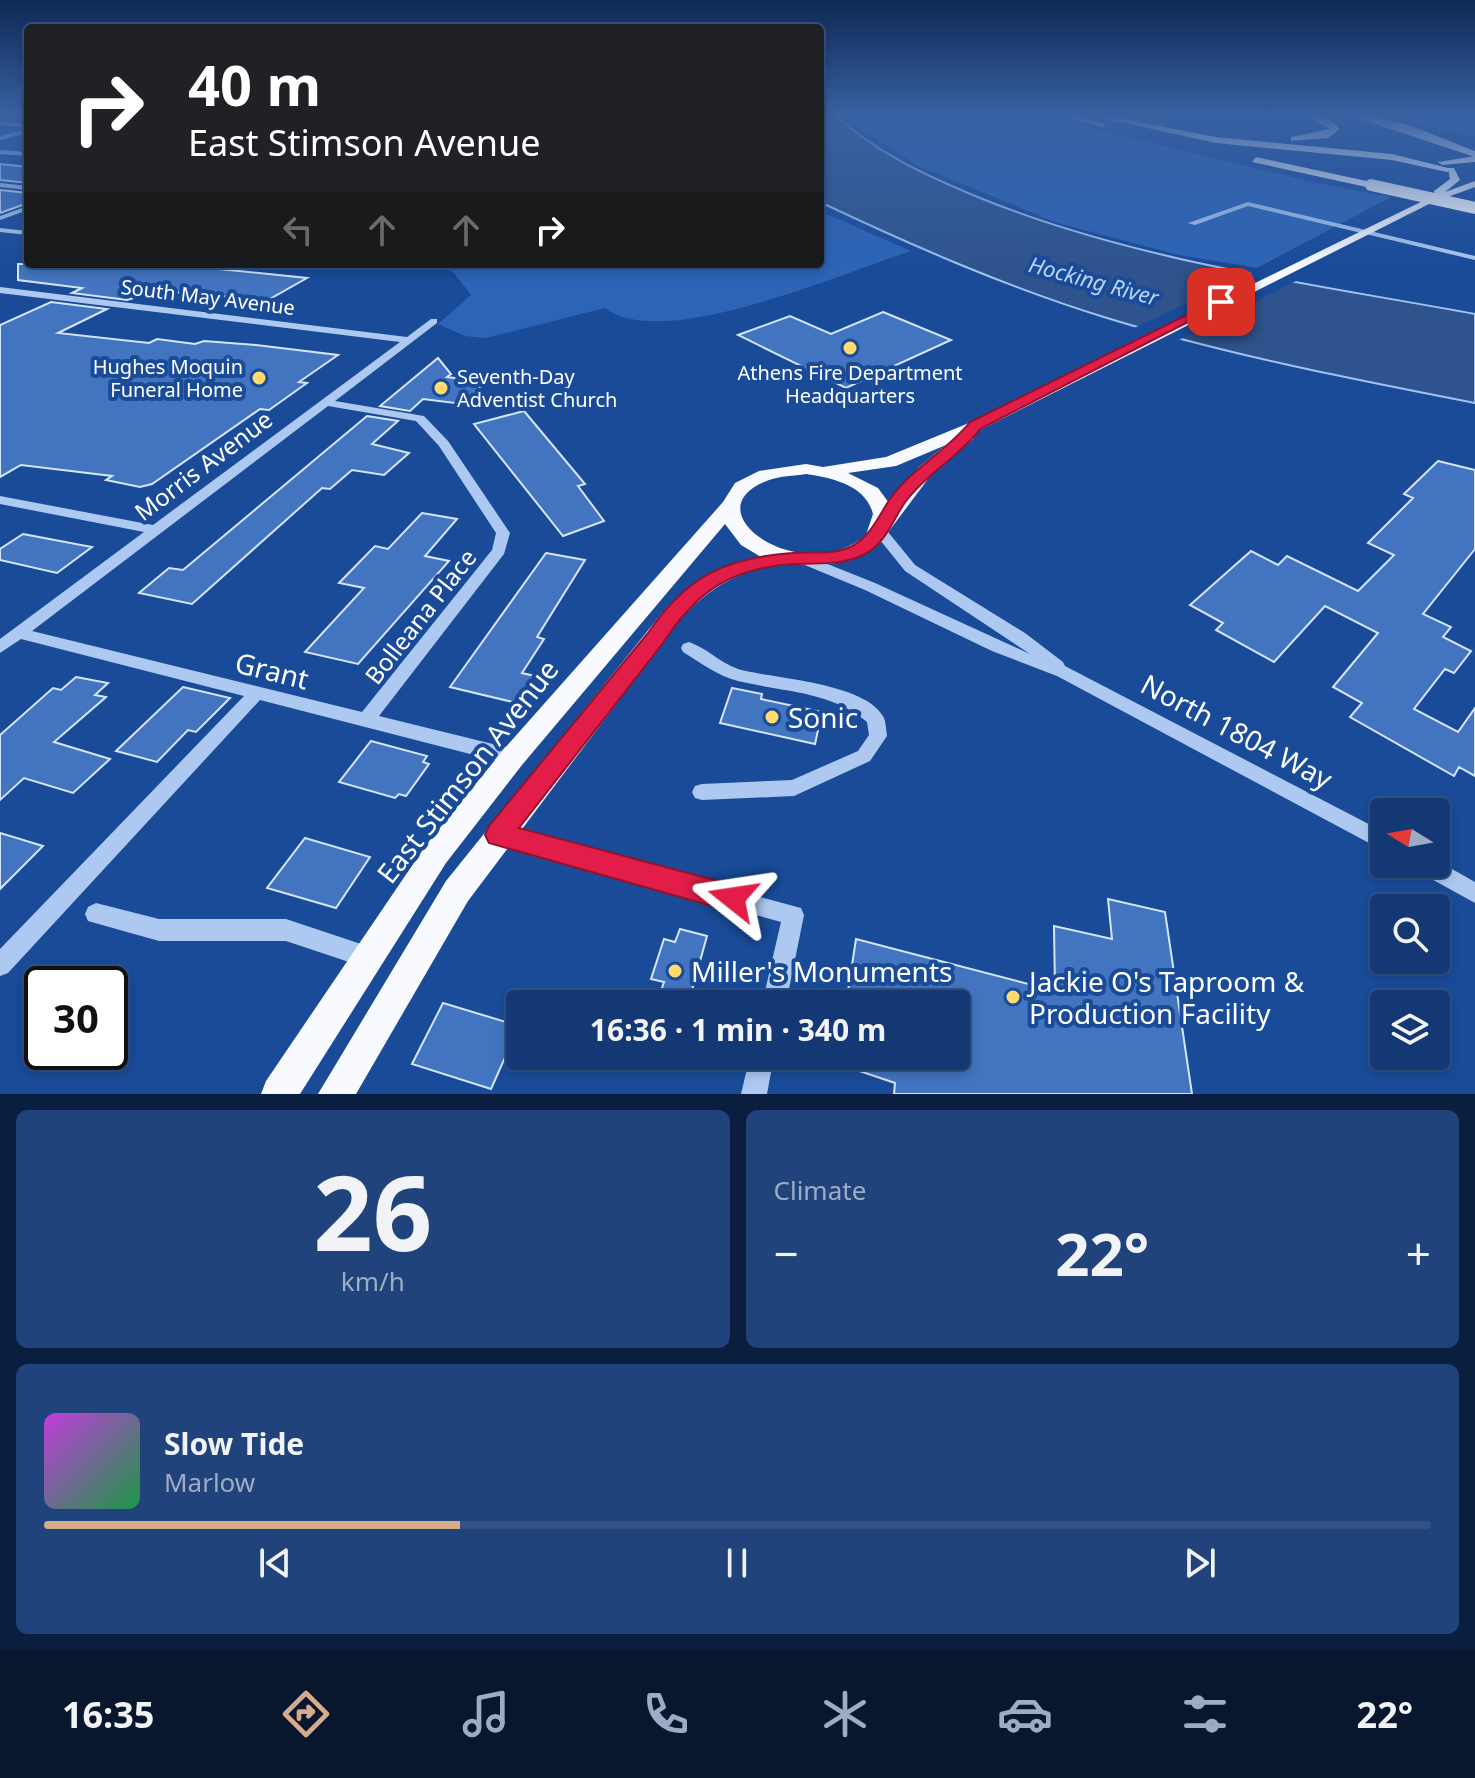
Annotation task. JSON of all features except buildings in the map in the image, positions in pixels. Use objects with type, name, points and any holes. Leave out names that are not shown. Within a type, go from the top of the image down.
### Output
[{"type":"highway","points":[[1282,165],[1475,206]]},
{"type":"highway","points":[[1427,165],[1449,170]]},
{"type":"main road","points":[[1442,165],[1475,177]]},
{"type":"main road","points":[[1428,201],[1455,180],[1449,170]]},
{"type":"main road","points":[[799,559],[762,550],[742,537],[732,522],[730,506],[740,489],[764,475],[795,469],[827,471],[890,462],[975,426],[1428,201],[1475,184]]},
{"type":"main road","points":[[336,1094],[417,955],[498,835],[685,597],[706,581],[726,572],[849,554],[866,545],[925,471],[962,442],[975,426]]},
{"type":"main road","points":[[827,471],[854,480],[868,490],[879,502],[881,526]]},
{"type":"main road","name":"East Stimson Avenue","points":[[279,1094],[436,854],[513,757],[730,506]]},
{"type":"street","points":[[0,185],[24,188]]},
{"type":"street","points":[[1192,223],[1248,204],[1475,258]]},
{"type":"street","points":[[0,218],[24,209]]},
{"type":"street","points":[[0,230],[24,233]]},
{"type":"street","name":"South May Avenue","points":[[0,290],[411,340]]},
{"type":"street","name":"Morris Avenue","points":[[0,647],[434,321]]},
{"type":"street","name":"Bolleana Place","points":[[327,403],[404,414],[426,423],[491,510],[503,533],[499,551],[366,720]]},
{"type":"street","points":[[0,500],[157,530]]},
{"type":"street","name":"North 1804 Way","points":[[881,526],[910,568],[1019,637],[1063,672]]},
{"type":"street","name":"North 1804 Way","points":[[799,559],[862,582],[992,647],[1063,672],[1370,835]]},
{"type":"street","name":"Grant","points":[[18,633],[513,757]]},
{"type":"street","points":[[689,648],[734,674],[829,692],[848,700],[865,709],[876,722],[878,733],[873,748],[864,756],[794,788],[702,792]]},
{"type":"street","points":[[0,965],[256,694]]},
{"type":"street","points":[[498,835],[793,915],[777,990]]},
{"type":"street","points":[[1449,878],[1475,893]]},
{"type":"street","points":[[96,914],[159,930],[286,930],[367,957]]},
{"type":"street","points":[[754,1094],[759,1070]]},
{"type":"shaded area","points":[[1242,165],[1391,197],[1257,268],[1179,255],[1057,223],[919,166]]},
{"type":"shaded area","points":[[824,213],[911,251],[801,290],[710,315],[668,321],[632,319],[605,308],[486,338],[465,336],[438,324],[471,295],[446,268],[824,268]]},
{"type":"water","name":"Hocking River","points":[[824,165],[909,165],[980,198],[1101,239],[1287,281],[1475,314],[1475,403],[1198,344],[1107,318],[1034,293],[824,204]]},
{"type":"pier","points":[[1257,270],[1302,278],[1177,341],[1132,329]]},
{"type":"place","name":"Athens Fire Department Headquarters","points":[[850,348]]},
{"type":"place","name":"Hughes Moquin Funeral Home","points":[[259,378]]},
{"type":"place","name":"Seventh-Day Adventist Church","points":[[441,388]]},
{"type":"place","name":"Sonic","points":[[772,717]]},
{"type":"place","name":"Miller's Monuments","points":[[675,971]]},
{"type":"place","name":"Jackie O's Taproom & Production Facility","points":[[1013,997]]},
{"type":"route","points":[[733,898],[498,835],[656,638],[668,617],[695,588],[726,572],[758,563],[792,558],[829,559],[859,550],[877,534],[899,499],[925,471],[962,442],[975,426],[1221,302]]}]
